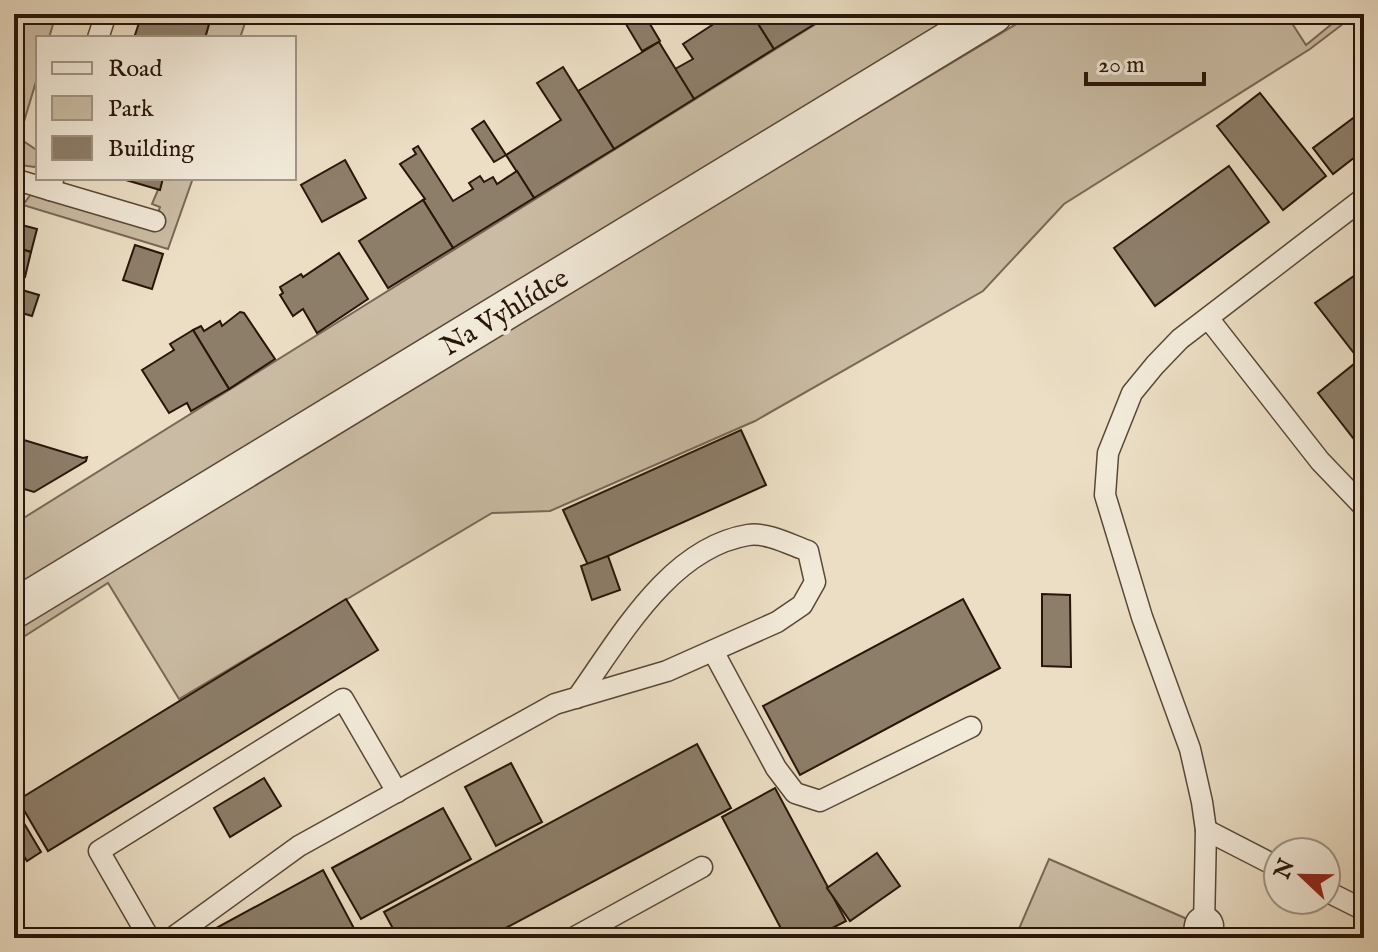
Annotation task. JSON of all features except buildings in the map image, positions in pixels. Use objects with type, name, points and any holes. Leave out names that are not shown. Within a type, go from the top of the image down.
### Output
[{"type":"street","name":"Na Vyhlídce","points":[[14,609],[993,14]]},
{"type":"lane","points":[[99,36],[106,14]]},
{"type":"lane","points":[[14,179],[52,184],[155,221]]},
{"type":"lane","points":[[1203,932],[1206,830],[1202,802],[1190,749],[1142,617],[1105,495],[1105,474],[1112,443],[1132,393],[1163,356],[1364,198]]},
{"type":"lane","points":[[1208,318],[1320,461],[1364,507]]},
{"type":"lane","points":[[172,938],[299,846],[555,704],[577,698],[667,671],[777,622],[802,605],[815,582],[808,551],[779,540],[750,535],[702,551],[652,594],[577,698]]},
{"type":"lane","points":[[713,651],[776,768],[795,793],[820,801],[971,727]]},
{"type":"lane","points":[[149,938],[99,851],[343,699],[397,792]]},
{"type":"lane","points":[[1206,830],[1262,859]]},
{"type":"lane","points":[[573,938],[702,867]]},
{"type":"lane","points":[[1342,899],[1364,910]]},
{"type":"green space","points":[[19,14],[56,14],[50,36],[36,36],[36,82],[19,138],[36,150],[34,167],[14,164],[14,32]]},
{"type":"green space","points":[[212,14],[248,14],[241,36],[206,36]]},
{"type":"green space","points":[[832,14],[968,14],[14,602],[14,524]]},
{"type":"green space","points":[[1033,14],[1286,14],[1306,45],[1344,14],[1356,14],[1310,49],[1064,204],[983,291],[755,421],[550,511],[492,513],[179,699],[108,583],[14,643],[14,630],[110,568]]},
{"type":"green space","points":[[162,180],[192,180],[168,249],[23,205],[31,194],[155,221],[160,207],[152,204]]},
{"type":"green space","points":[[1049,859],[1231,938],[1015,938]]}]
